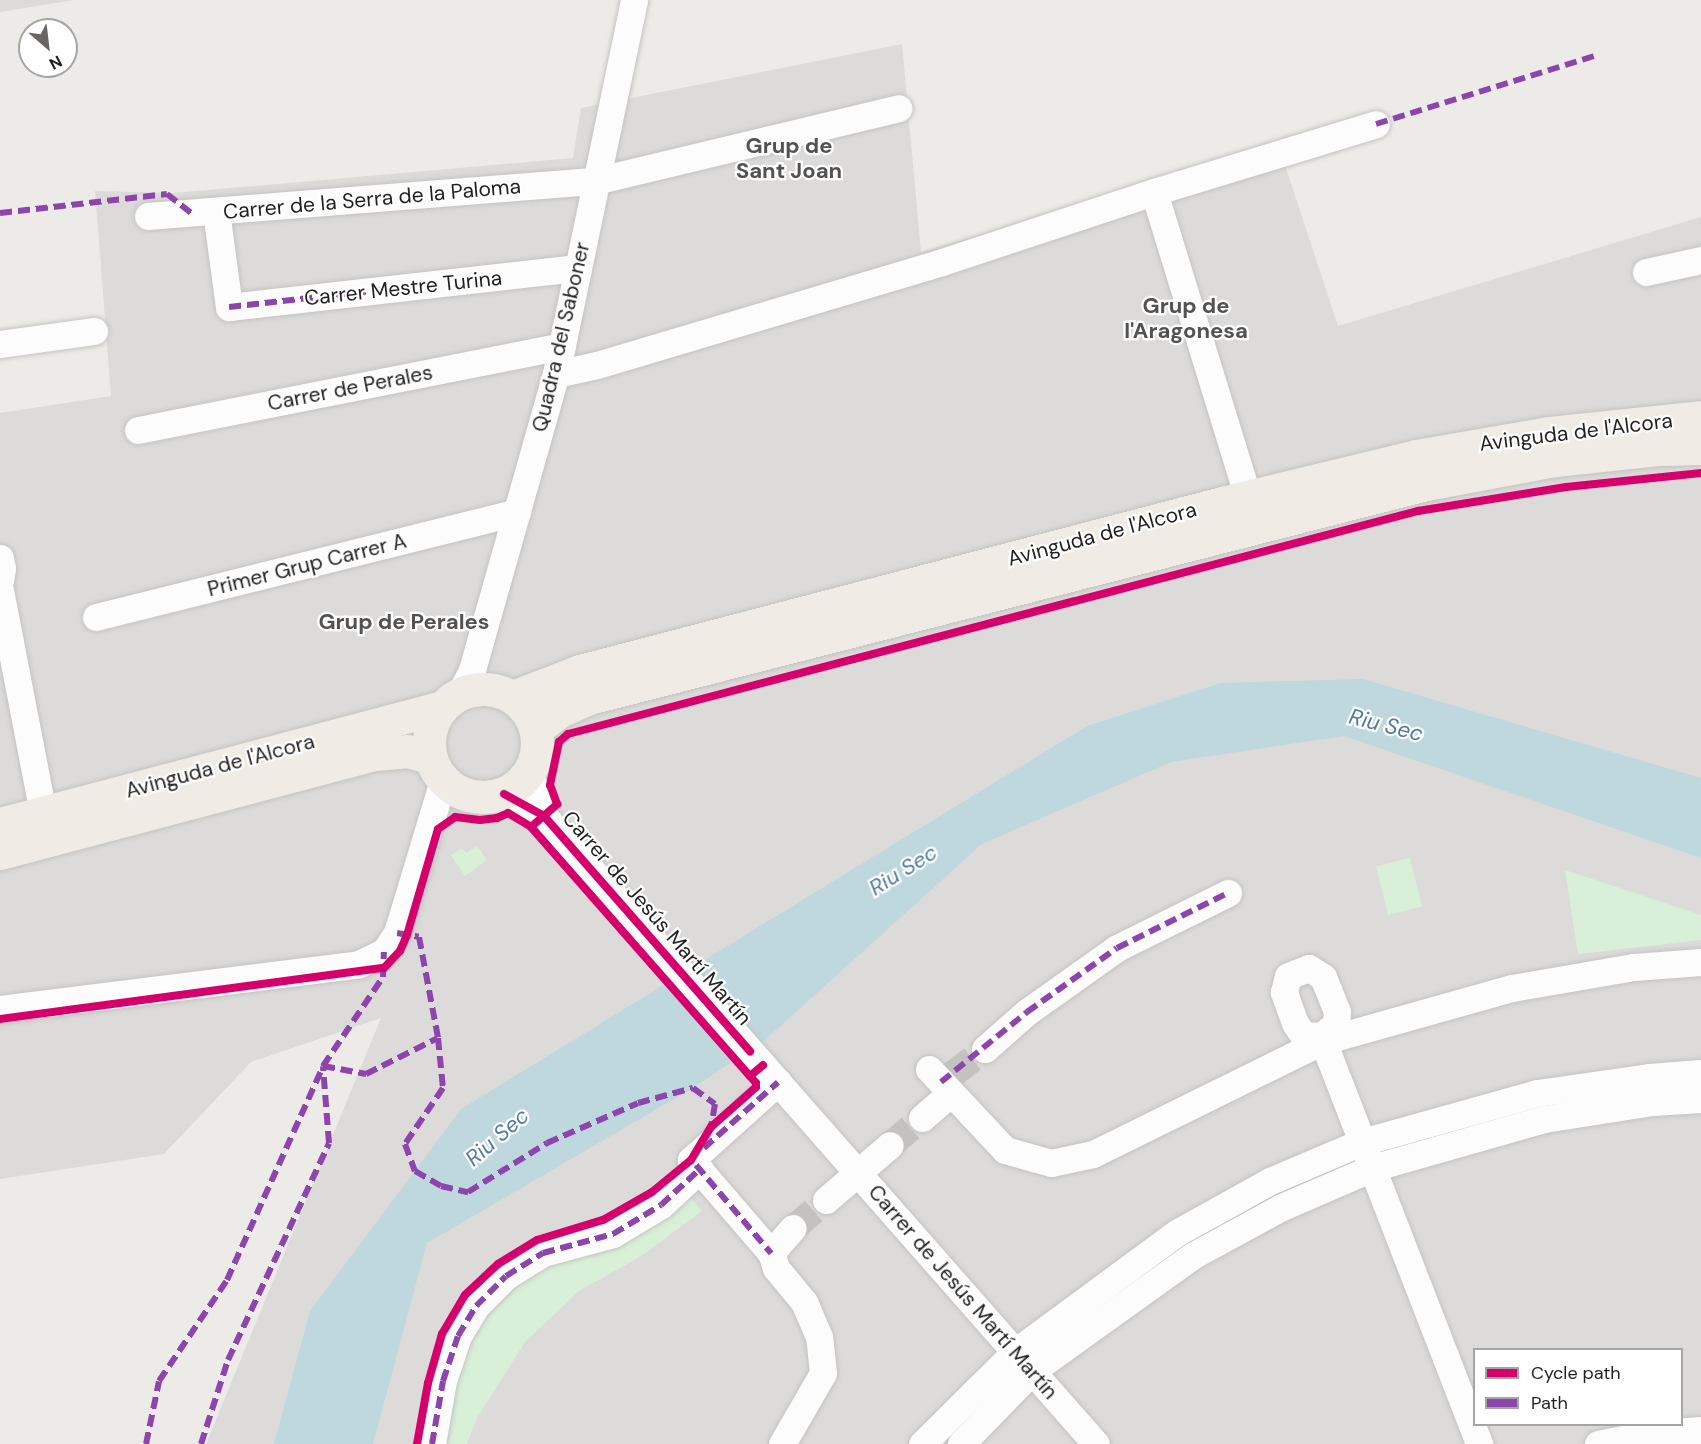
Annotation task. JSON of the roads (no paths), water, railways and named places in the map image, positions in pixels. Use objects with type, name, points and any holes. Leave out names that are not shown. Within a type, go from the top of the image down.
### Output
[{"type":"main road","name":"Avinguda de l'Alcora","points":[[0,824],[474,691],[580,671],[1248,497],[1476,444],[1549,433],[1701,417]]},
{"type":"main road","name":"Avinguda de l'Alcora","points":[[536,729],[560,711],[589,698],[1425,484],[1555,460],[1660,449],[1701,448]]},
{"type":"main road","points":[[474,691],[528,711],[536,729],[537,751],[529,772],[504,794],[482,798],[461,794],[436,769],[429,731],[474,691]]},
{"type":"main road","name":"Avinguda de l'Alcora","points":[[0,853],[375,754],[407,751],[436,769]]},
{"type":"street","name":"Quadra del Saboner","points":[[474,691],[518,512],[556,374],[634,0]]},
{"type":"street","name":"Carrer de la Serra de la Paloma","points":[[148,216],[595,181],[898,108]]},
{"type":"street","points":[[556,374],[597,365],[942,262],[1154,192],[1376,124]]},
{"type":"street","points":[[1154,192],[1248,497]]},
{"type":"street","name":"Carrer Mestre Turina","points":[[216,211],[229,307],[578,268]]},
{"type":"street","points":[[1646,272],[1701,261]]},
{"type":"street","points":[[0,344],[94,331]]},
{"type":"street","name":"Carrer de Perales","points":[[138,430],[562,346]]},
{"type":"street","name":"Primer Grup Carrer A","points":[[96,617],[518,512]]},
{"type":"street","points":[[0,558],[2,568],[0,580]]},
{"type":"street","points":[[0,590],[43,813]]},
{"type":"street","points":[[0,1009],[359,964],[384,952],[397,933],[436,769]]},
{"type":"street","name":"Carrer de Jesús Martí Martín","points":[[529,772],[543,816]]},
{"type":"street","name":"Carrer de Jesús Martí Martín","points":[[504,794],[543,816],[1096,1444]]},
{"type":"street","points":[[985,1049],[1027,1012],[1117,948],[1228,893]]},
{"type":"street","points":[[921,1118],[943,1080],[1005,1150],[1051,1163],[1093,1154],[1322,1038],[1512,988],[1634,968],[1701,962]]},
{"type":"street","points":[[1322,1038],[1479,1444]]},
{"type":"street","points":[[922,1444],[1024,1362],[1178,1232],[1270,1181],[1362,1142],[1538,1093],[1649,1077],[1701,1073]]},
{"type":"street","points":[[432,1444],[443,1381],[459,1336],[476,1306],[506,1276],[543,1253],[613,1234],[661,1205],[696,1165],[778,1082]]},
{"type":"street","points":[[961,1444],[1024,1362],[1192,1256],[1282,1207],[1372,1168],[1544,1119],[1653,1102],[1701,1099]]},
{"type":"street","points":[[826,1200],[890,1144]]},
{"type":"street","points":[[696,1165],[771,1253],[776,1268],[804,1302],[819,1337],[823,1373],[782,1444]]},
{"type":"street","points":[[771,1253],[793,1228]]},
{"type":"street","points":[[1598,1444],[1647,1434],[1701,1430]]},
{"type":"water","name":"Riu Sec","points":[[1363,679],[1701,778],[1701,858],[1344,736],[1171,762],[982,844],[765,1040],[693,1088],[427,1243],[373,1444],[274,1444],[310,1311],[461,1109],[1087,726],[1221,683]]},
{"type":"tunnel","points":[[951,1075],[985,1049]]},
{"type":"tunnel","points":[[890,1145],[922,1118]]},
{"type":"tunnel","points":[[793,1228],[826,1200]]},
{"type":"district","name":"Grup de Sant Joan","points":[[789,158]]},
{"type":"district","name":"Grup de l'Aragonesa","points":[[1186,318]]},
{"type":"district","name":"Grup de Perales","points":[[404,622]]}]
